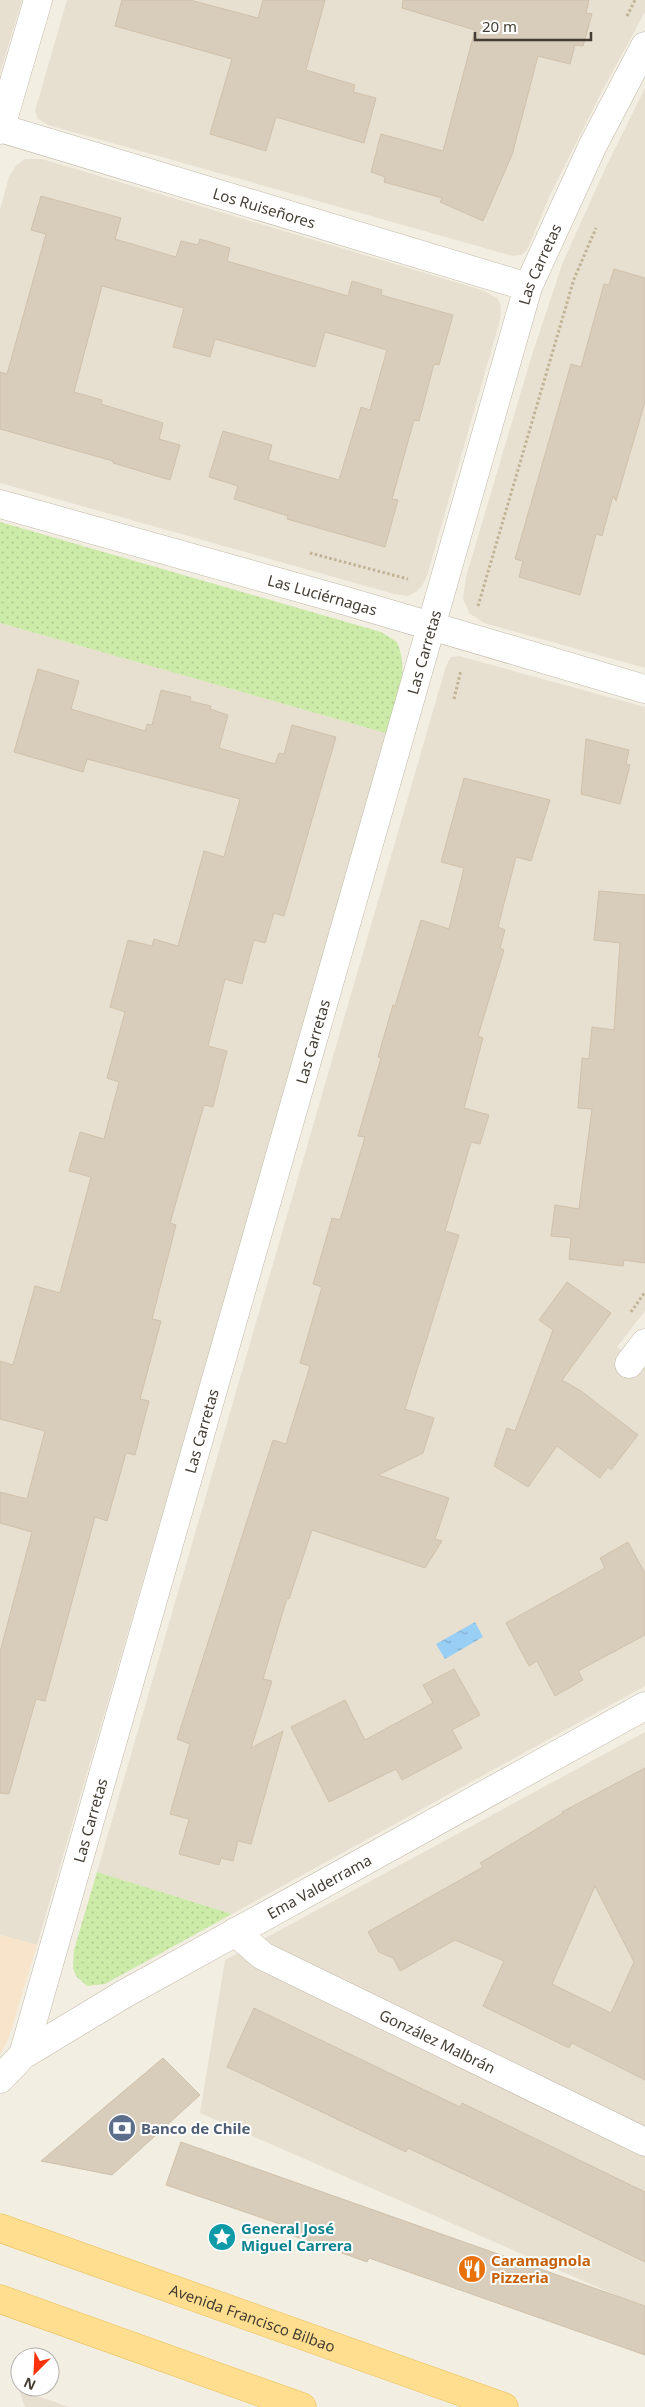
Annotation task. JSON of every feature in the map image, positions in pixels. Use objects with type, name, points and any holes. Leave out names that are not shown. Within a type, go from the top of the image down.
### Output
[{"type":"main road","name":"Avenida Francisco Bilbao","points":[[0,2228],[504,2407]]},
{"type":"main road","points":[[0,2244],[33,2240]]},
{"type":"main road","points":[[0,2299],[302,2407]]},
{"type":"street","points":[[0,129],[38,0]]},
{"type":"street","name":"Las Carretas","points":[[23,2054],[528,287],[593,145],[645,46]]},
{"type":"street","name":"Los Ruiseñores","points":[[0,129],[528,287]]},
{"type":"street","name":"Las Luciérnagas","points":[[0,504],[645,689]]},
{"type":"street","name":"Ema Valderrama","points":[[0,2079],[23,2054],[235,1932],[645,1706]]},
{"type":"street","name":"González Malbrán","points":[[235,1932],[263,1956],[645,2142]]},
{"type":"path","points":[[454,699],[468,638],[574,279],[597,226]]},
{"type":"shaded area","points":[[0,0],[22,0],[0,73]]},
{"type":"shaded area","points":[[67,0],[645,0],[645,12],[601,93],[550,195],[527,250],[521,255],[513,256],[48,125],[38,119],[35,111]]},
{"type":"shaded area","points":[[645,88],[645,668],[484,623],[469,613],[463,598],[466,577],[531,358],[563,262],[606,167]]},
{"type":"shaded area","points":[[25,159],[42,159],[482,290],[497,298],[501,306],[500,320],[427,576],[422,586],[416,592],[408,596],[394,594],[0,483],[0,210],[9,176],[16,166]]},
{"type":"shaded area","points":[[0,623],[389,734],[37,1945],[0,1935]]},
{"type":"shaded area","points":[[459,656],[645,707],[645,1311],[617,1347],[645,1368],[645,1686],[232,1914],[97,1872],[446,666],[451,657]]},
{"type":"shaded area","points":[[645,1732],[645,2308],[200,2113],[225,1960]]},
{"type":"shaded area","points":[[0,1935],[37,1945],[9,2037],[0,2055]]},
{"type":"shaded area","points":[[21,2397],[40,2397],[70,2407],[25,2407]]},
{"type":"green space","points":[[0,522],[381,632],[397,642],[402,665],[401,688],[389,734],[0,623]]},
{"type":"green space","points":[[97,1872],[232,1914],[105,1984],[87,1986],[76,1976],[73,1968],[74,1950]]},
{"type":"water","points":[[475,1622],[483,1637],[445,1659],[436,1644]]},
{"type":"building","points":[[122,0],[190,0],[258,18],[263,0],[325,0],[306,70],[355,85],[353,92],[376,98],[364,143],[276,117],[266,151],[210,134],[232,59],[115,26]]},
{"type":"building","points":[[403,0],[589,0],[586,13],[592,14],[583,46],[575,45],[570,64],[538,56],[512,155],[483,221],[440,202],[442,198],[384,182],[385,177],[371,172],[381,134],[443,151],[475,30],[402,8]]},
{"type":"building","points":[[41,196],[121,218],[115,239],[176,257],[181,241],[198,245],[200,239],[230,248],[227,261],[348,296],[352,281],[382,290],[381,295],[453,315],[439,365],[434,364],[419,421],[414,420],[392,499],[398,500],[385,547],[287,519],[288,516],[234,499],[238,486],[209,477],[223,431],[272,445],[268,460],[339,480],[361,407],[370,410],[387,350],[325,332],[315,367],[215,339],[210,357],[173,347],[184,308],[102,286],[74,392],[102,400],[101,404],[163,423],[159,439],[180,445],[170,480],[113,463],[113,461],[0,429],[0,372],[7,374],[46,234],[31,230]]},
{"type":"building","points":[[614,269],[645,278],[645,402],[616,501],[613,496],[602,536],[596,534],[580,595],[519,577],[523,561],[515,559],[571,364],[581,367],[604,284],[609,285]]},
{"type":"building","points":[[38,669],[79,681],[71,709],[145,731],[147,724],[152,725],[161,690],[191,697],[190,701],[211,706],[210,709],[228,715],[219,748],[275,764],[279,753],[284,754],[292,725],[336,737],[284,916],[274,913],[265,943],[254,940],[242,984],[225,979],[208,1046],[227,1051],[213,1107],[204,1105],[170,1223],[176,1225],[152,1319],[161,1321],[140,1399],[149,1401],[135,1455],[126,1453],[107,1521],[95,1517],[45,1701],[36,1699],[9,1794],[0,1793],[0,1652],[32,1532],[0,1523],[0,1492],[27,1499],[45,1431],[0,1419],[0,1361],[13,1365],[35,1286],[60,1293],[91,1177],[69,1171],[80,1132],[104,1139],[119,1082],[107,1078],[125,1012],[110,1007],[128,940],[152,946],[154,939],[178,946],[204,851],[224,857],[240,799],[87,759],[83,772],[14,752]]},
{"type":"building","points":[[586,739],[629,750],[626,764],[630,765],[620,804],[581,794]]},
{"type":"building","points":[[464,778],[550,800],[531,861],[516,857],[498,927],[505,930],[500,948],[504,950],[478,1036],[483,1038],[464,1108],[489,1115],[480,1144],[471,1142],[445,1231],[459,1235],[405,1409],[434,1418],[423,1453],[378,1475],[449,1498],[435,1539],[442,1541],[425,1568],[312,1530],[289,1599],[287,1598],[263,1679],[272,1681],[251,1748],[283,1731],[251,1844],[238,1841],[233,1861],[221,1858],[219,1865],[179,1854],[189,1819],[170,1814],[190,1744],[177,1739],[273,1440],[286,1444],[310,1366],[300,1363],[322,1287],[313,1284],[332,1218],[340,1220],[365,1137],[358,1136],[381,1058],[378,1057],[421,920],[449,929],[464,868],[441,862]]},
{"type":"building","points":[[599,891],[645,895],[645,1263],[624,1260],[623,1266],[569,1259],[571,1238],[551,1236],[555,1205],[579,1209],[592,1109],[578,1108],[582,1058],[589,1059],[592,1027],[614,1030],[620,943],[594,940]]},
{"type":"building","points":[[567,1282],[611,1313],[562,1380],[581,1391],[638,1435],[611,1470],[608,1467],[600,1478],[557,1446],[528,1487],[494,1466],[507,1428],[515,1431],[553,1330],[539,1320]]},
{"type":"building","points":[[628,1542],[645,1573],[645,1635],[578,1671],[583,1680],[555,1696],[537,1661],[529,1666],[506,1623],[605,1568],[600,1558]]},
{"type":"building","points":[[454,1669],[480,1715],[452,1730],[462,1748],[402,1780],[396,1769],[329,1802],[291,1727],[345,1700],[365,1740],[433,1703],[423,1685]]},
{"type":"building","points":[[645,1768],[645,2080],[572,2043],[569,2048],[483,2006],[504,1961],[455,1940],[400,1971],[393,1958],[379,1952],[368,1932],[483,1867],[480,1863],[562,1812]],"holes":[[[595,1886],[634,1962],[611,2013],[552,1984]]]},
{"type":"building","points":[[254,2008],[460,2107],[462,2103],[645,2192],[645,2262],[408,2148],[406,2152],[227,2067]]},
{"type":"building","name":"Banco de Chile","points":[[163,2058],[200,2095],[112,2175],[41,2161]]},
{"type":"building","points":[[181,2142],[645,2306],[645,2355],[369,2258],[367,2262],[278,2230],[280,2224],[166,2185]]},
{"type":"place","name":"Banco de Chile","points":[[122,2128]]},
{"type":"place","name":"General José Miguel Carrera","points":[[222,2237]]},
{"type":"place","name":"Caramagnola Pizzeria","points":[[472,2269]]}]
